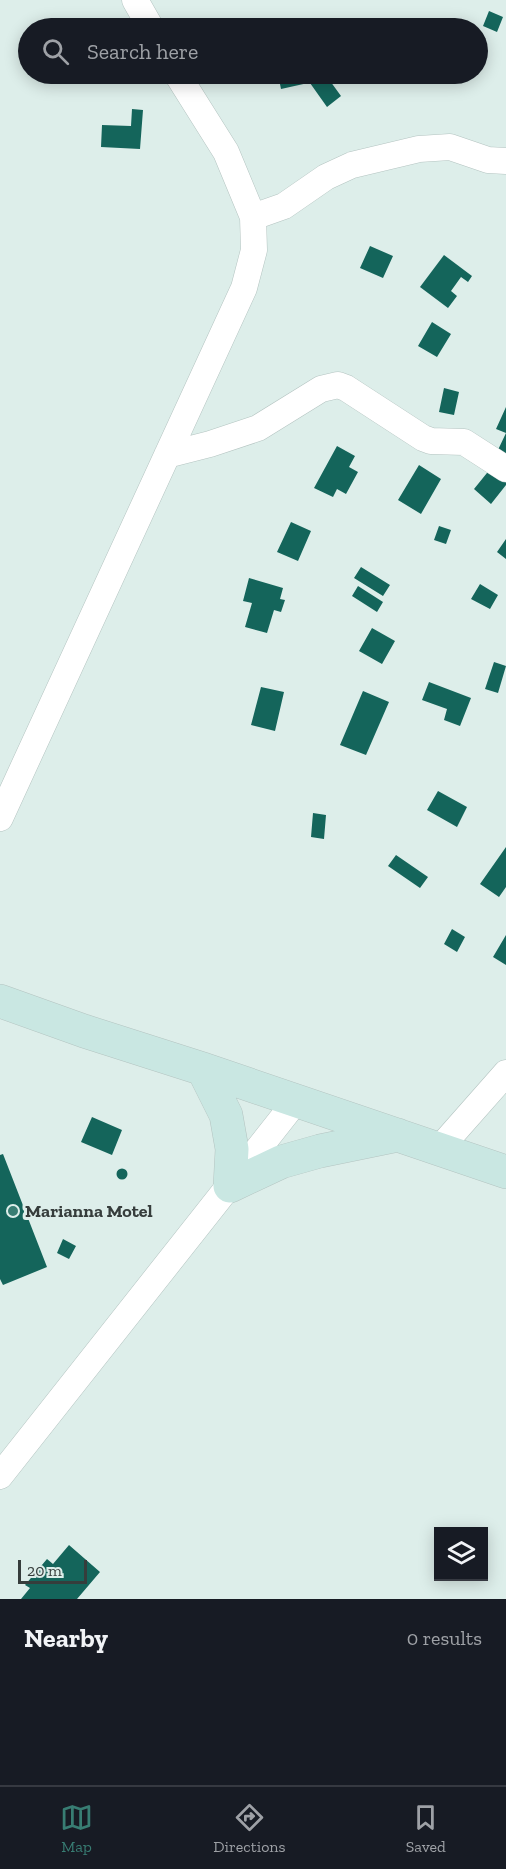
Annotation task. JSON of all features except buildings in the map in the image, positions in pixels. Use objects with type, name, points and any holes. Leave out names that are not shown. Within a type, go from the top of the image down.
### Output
[{"type":"main road","points":[[0,1001],[506,1172]]},
{"type":"main road","points":[[203,1069],[226,1115],[232,1149],[230,1186],[281,1162],[320,1151],[400,1135]]},
{"type":"street","points":[[135,0],[145,18]]},
{"type":"street","points":[[0,818],[244,288],[254,250],[253,217],[226,152],[183,84]]},
{"type":"street","points":[[253,217],[284,206],[326,177],[352,165],[419,149],[450,147],[488,160],[506,161]]},
{"type":"street","points":[[167,455],[258,428],[321,389],[338,385],[423,438],[431,441],[464,442],[506,469]]},
{"type":"street","points":[[439,1149],[506,1073]]},
{"type":"street","points":[[0,1476],[296,1101]]},
{"type":"place","name":"Marianna Motel","points":[[13,1211]]}]
